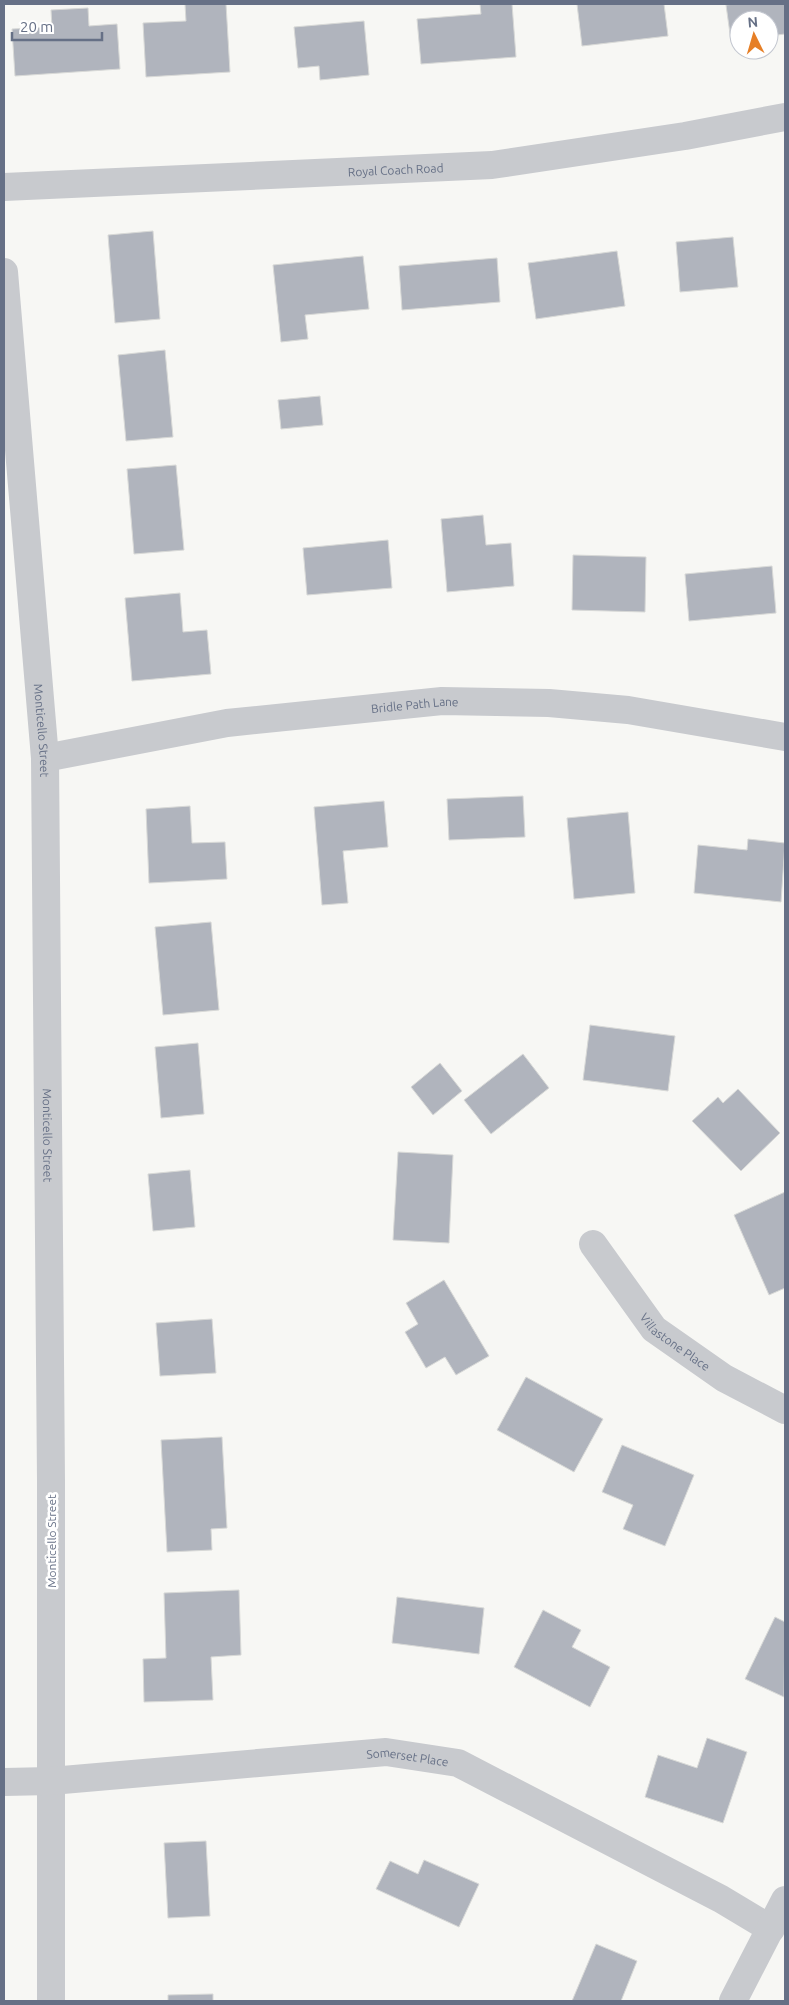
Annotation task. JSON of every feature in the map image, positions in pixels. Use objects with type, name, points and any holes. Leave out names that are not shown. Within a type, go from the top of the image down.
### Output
[{"type":"street","name":"Royal Coach Road","points":[[4,187],[492,165],[685,136],[785,117]]},
{"type":"street","name":"Monticello Street","points":[[4,272],[45,758],[51,1480],[51,2001]]},
{"type":"street","name":"Bridle Path Lane","points":[[45,758],[227,723],[442,701],[549,703],[628,710],[785,737]]},
{"type":"street","name":"Villastone Place","points":[[592,1244],[654,1329],[724,1378],[785,1410]]},
{"type":"street","name":"Somerset Place","points":[[4,1782],[51,1781],[386,1752],[458,1764],[721,1900],[771,1929]]},
{"type":"street","points":[[733,2001],[785,1900]]},
{"type":"building","points":[[185,4],[226,4],[230,72],[146,77],[143,23],[186,21]]},
{"type":"building","points":[[480,4],[512,4],[516,57],[421,64],[417,19],[481,14]]},
{"type":"building","points":[[577,4],[664,4],[668,36],[582,46]]},
{"type":"building","points":[[785,4],[785,34],[779,35],[779,10],[729,10],[729,27],[726,5]]},
{"type":"building","points":[[88,8],[89,26],[117,24],[120,69],[15,76],[12,29],[52,27],[51,10]]},
{"type":"building","points":[[364,21],[369,75],[320,80],[319,66],[298,68],[294,27]]},
{"type":"building","points":[[153,231],[160,319],[115,323],[108,235]]},
{"type":"building","points":[[733,237],[738,287],[680,292],[676,242]]},
{"type":"building","points":[[617,251],[625,306],[536,319],[528,263]]},
{"type":"building","points":[[363,256],[369,309],[305,315],[308,339],[281,342],[273,265]]},
{"type":"building","points":[[497,258],[500,302],[402,310],[399,266]]},
{"type":"building","points":[[165,350],[173,437],[126,441],[118,355]]},
{"type":"building","points":[[320,396],[323,425],[281,429],[278,400]]},
{"type":"building","points":[[176,465],[184,550],[134,554],[127,469]]},
{"type":"building","points":[[483,515],[486,545],[511,543],[514,586],[447,592],[441,519]]},
{"type":"building","points":[[388,540],[392,588],[307,595],[303,548]]},
{"type":"building","points":[[573,555],[646,557],[645,612],[572,610]]},
{"type":"building","points":[[772,566],[776,613],[689,621],[685,574]]},
{"type":"building","points":[[180,593],[183,632],[207,630],[211,674],[132,681],[125,598]]},
{"type":"building","points":[[523,796],[525,837],[449,840],[447,799]]},
{"type":"building","points":[[384,801],[388,847],[343,851],[348,903],[322,905],[314,807]]},
{"type":"building","points":[[190,806],[192,843],[225,842],[227,879],[149,883],[146,809]]},
{"type":"building","points":[[628,812],[635,893],[574,899],[567,818]]},
{"type":"building","points":[[748,839],[785,843],[781,902],[694,893],[698,845],[747,850]]},
{"type":"building","points":[[211,922],[219,1010],[163,1015],[155,927]]},
{"type":"building","points":[[590,1025],[675,1036],[668,1091],[583,1080]]},
{"type":"building","points":[[198,1043],[204,1114],[161,1118],[155,1047]]},
{"type":"building","points":[[523,1054],[549,1088],[491,1134],[464,1100]]},
{"type":"building","points":[[440,1063],[462,1091],[433,1115],[411,1087]]},
{"type":"building","points":[[738,1089],[780,1133],[741,1171],[692,1121],[718,1097],[723,1103]]},
{"type":"building","points":[[398,1152],[453,1155],[449,1243],[393,1240]]},
{"type":"building","points":[[190,1170],[195,1227],[153,1231],[148,1174]]},
{"type":"building","points":[[785,1192],[785,1288],[769,1295],[734,1215]]},
{"type":"building","points":[[444,1280],[489,1356],[456,1375],[445,1357],[426,1368],[405,1332],[418,1324],[406,1303]]},
{"type":"building","points":[[212,1319],[216,1373],[160,1376],[156,1323]]},
{"type":"building","points":[[526,1377],[603,1419],[574,1472],[497,1430]]},
{"type":"building","points":[[222,1437],[227,1528],[211,1529],[212,1550],[167,1552],[161,1440]]},
{"type":"building","points":[[622,1445],[694,1475],[665,1546],[623,1529],[633,1505],[602,1492]]},
{"type":"building","points":[[239,1590],[241,1655],[211,1657],[213,1700],[144,1702],[143,1659],[166,1658],[164,1593]]},
{"type":"building","points":[[397,1597],[484,1608],[479,1654],[392,1643]]},
{"type":"building","points":[[543,1610],[581,1630],[572,1647],[610,1667],[590,1707],[514,1667]]},
{"type":"building","points":[[775,1617],[785,1622],[784,1697],[745,1679]]},
{"type":"building","points":[[707,1738],[747,1752],[723,1823],[645,1797],[658,1755],[697,1768]]},
{"type":"building","points":[[206,1841],[210,1916],[168,1918],[164,1843]]},
{"type":"building","points":[[424,1860],[479,1884],[459,1927],[376,1889],[390,1861],[418,1874]]},
{"type":"building","points":[[596,1944],[637,1961],[621,2001],[572,2001]]},
{"type":"building","points":[[213,1994],[213,2001],[168,2001],[168,1995]]}]
